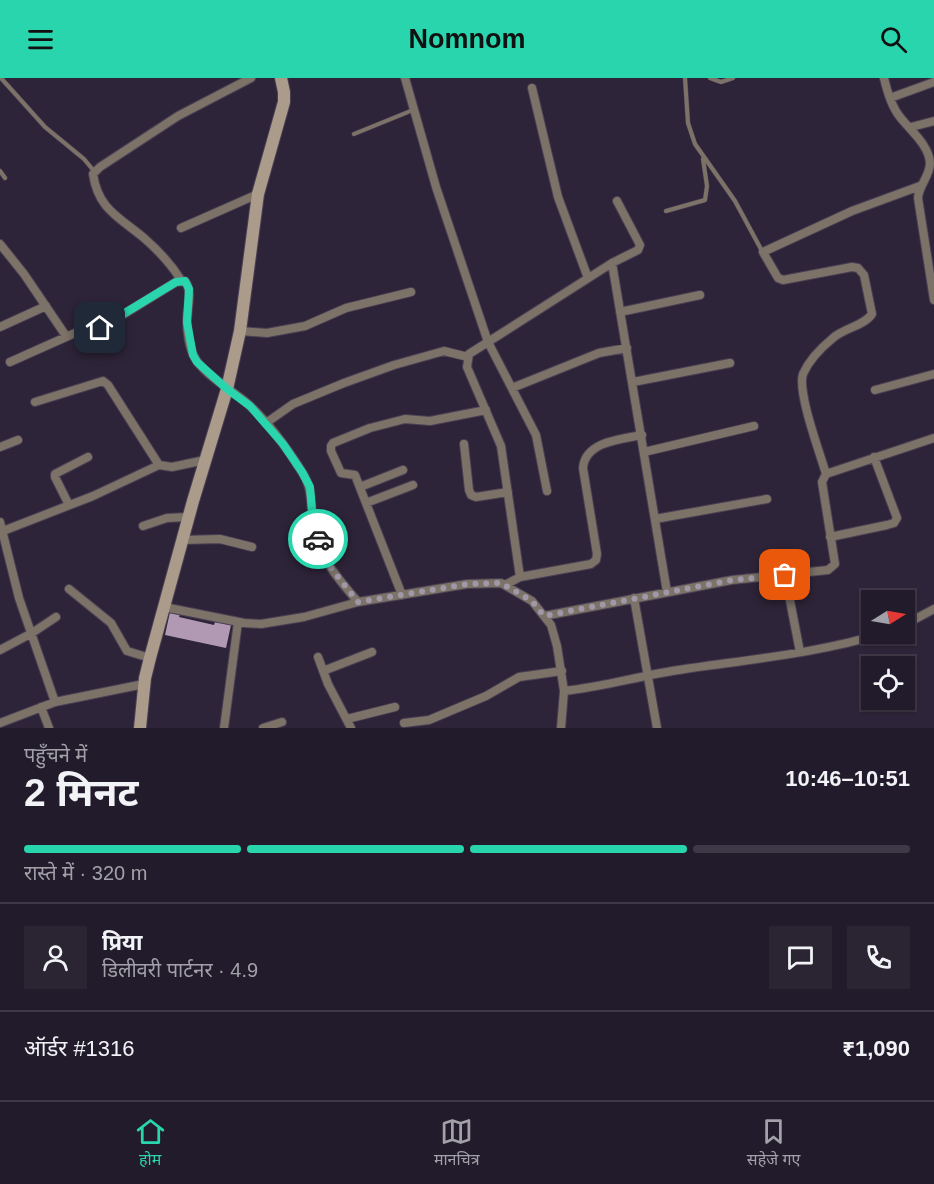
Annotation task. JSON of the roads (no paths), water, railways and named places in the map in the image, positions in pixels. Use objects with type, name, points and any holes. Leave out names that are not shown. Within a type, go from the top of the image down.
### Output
[{"type":"street","points":[[251,78],[178,116],[94,171],[93,174],[106,208],[164,256],[181,280],[185,281],[189,289],[187,322],[193,355],[197,362],[250,406],[266,423],[307,480],[312,498],[315,531],[327,563],[358,602]]},
{"type":"street","points":[[405,78],[436,187],[488,342],[536,435],[547,491]]},
{"type":"street","points":[[884,78],[899,116],[911,127],[929,158],[928,171],[920,186],[918,198],[934,300]]},
{"type":"street","points":[[140,728],[144,684],[150,658],[188,517],[227,389],[240,331],[258,195],[284,102],[283,80]]},
{"type":"street","points":[[890,98],[934,82]]},
{"type":"street","points":[[532,88],[558,197],[588,278]]},
{"type":"street","points":[[911,127],[934,121]]},
{"type":"street","points":[[544,616],[732,580],[832,568],[834,564],[822,482],[826,474],[804,398],[802,376],[809,364],[833,337],[868,320],[872,314],[864,275],[858,268],[852,267],[783,280],[778,278],[763,252],[852,211],[920,186]]},
{"type":"street","points":[[181,228],[258,195]]},
{"type":"street","points":[[520,577],[501,446],[467,368],[468,357],[588,278],[638,250],[640,246],[617,201]]},
{"type":"street","points":[[0,244],[24,274],[66,336]]},
{"type":"street","points":[[612,263],[668,592]]},
{"type":"street","points":[[10,362],[88,327],[103,327],[181,280]]},
{"type":"street","points":[[240,331],[267,333],[305,326],[346,308],[411,292]]},
{"type":"street","points":[[620,312],[700,295]]},
{"type":"street","points":[[0,327],[46,306]]},
{"type":"street","points":[[512,388],[599,353],[627,348]]},
{"type":"street","points":[[266,423],[293,404],[394,365],[444,351],[468,357]]},
{"type":"street","points":[[633,382],[730,363]]},
{"type":"street","points":[[875,390],[934,375]]},
{"type":"street","points":[[34,402],[103,381],[108,385],[159,465]]},
{"type":"street","points":[[402,595],[355,475],[341,473],[331,451],[333,443],[370,428],[405,419],[430,421],[486,410]]},
{"type":"street","points":[[644,452],[754,426]]},
{"type":"street","points":[[505,585],[520,577],[591,564],[596,560],[583,460],[587,453],[606,443],[642,435]]},
{"type":"street","points":[[826,474],[934,438]]},
{"type":"street","points":[[0,447],[18,440]]},
{"type":"street","points":[[464,444],[471,495],[476,497],[508,492]]},
{"type":"street","points":[[69,505],[55,477],[56,474],[88,457]]},
{"type":"street","points":[[830,537],[887,525],[897,518],[874,457]]},
{"type":"street","points":[[3,531],[159,465],[172,467],[205,460]]},
{"type":"street","points":[[360,487],[403,470]]},
{"type":"street","points":[[366,503],[413,485]]},
{"type":"street","points":[[655,519],[767,499]]},
{"type":"street","points":[[143,526],[167,518],[188,517]]},
{"type":"street","points":[[0,522],[20,598],[55,702]]},
{"type":"street","points":[[182,540],[220,539],[252,547]]},
{"type":"street","points":[[785,575],[800,652]]},
{"type":"street","points":[[164,608],[261,624],[304,617],[358,602],[467,584],[486,582],[505,585],[532,601],[551,625],[562,671],[564,691],[561,728]]},
{"type":"street","points":[[69,589],[111,623],[127,651],[150,658]]},
{"type":"street","points":[[634,598],[657,728]]},
{"type":"street","points":[[915,619],[934,609]]},
{"type":"street","points":[[0,650],[56,617]]},
{"type":"street","points":[[224,728],[238,622]]},
{"type":"street","points":[[564,691],[648,675],[800,652],[861,638]]},
{"type":"street","points":[[323,671],[372,652]]},
{"type":"street","points":[[318,657],[349,724],[395,707]]},
{"type":"street","points":[[404,723],[429,720],[486,696],[519,677],[562,671]]},
{"type":"street","points":[[0,723],[55,702],[144,684]]},
{"type":"street","points":[[41,707],[49,728]]},
{"type":"street","points":[[262,728],[282,722]]},
{"type":"lane","points":[[1,78],[45,127],[84,159],[94,171]]},
{"type":"lane","points":[[684,78],[686,110],[691,134],[735,201],[763,252]]},
{"type":"lane","points":[[710,78],[721,82],[733,78]]},
{"type":"lane","points":[[354,134],[414,110]]},
{"type":"lane","points":[[666,211],[705,200],[707,186],[703,155]]},
{"type":"lane","points":[[0,171],[5,178]]}]
